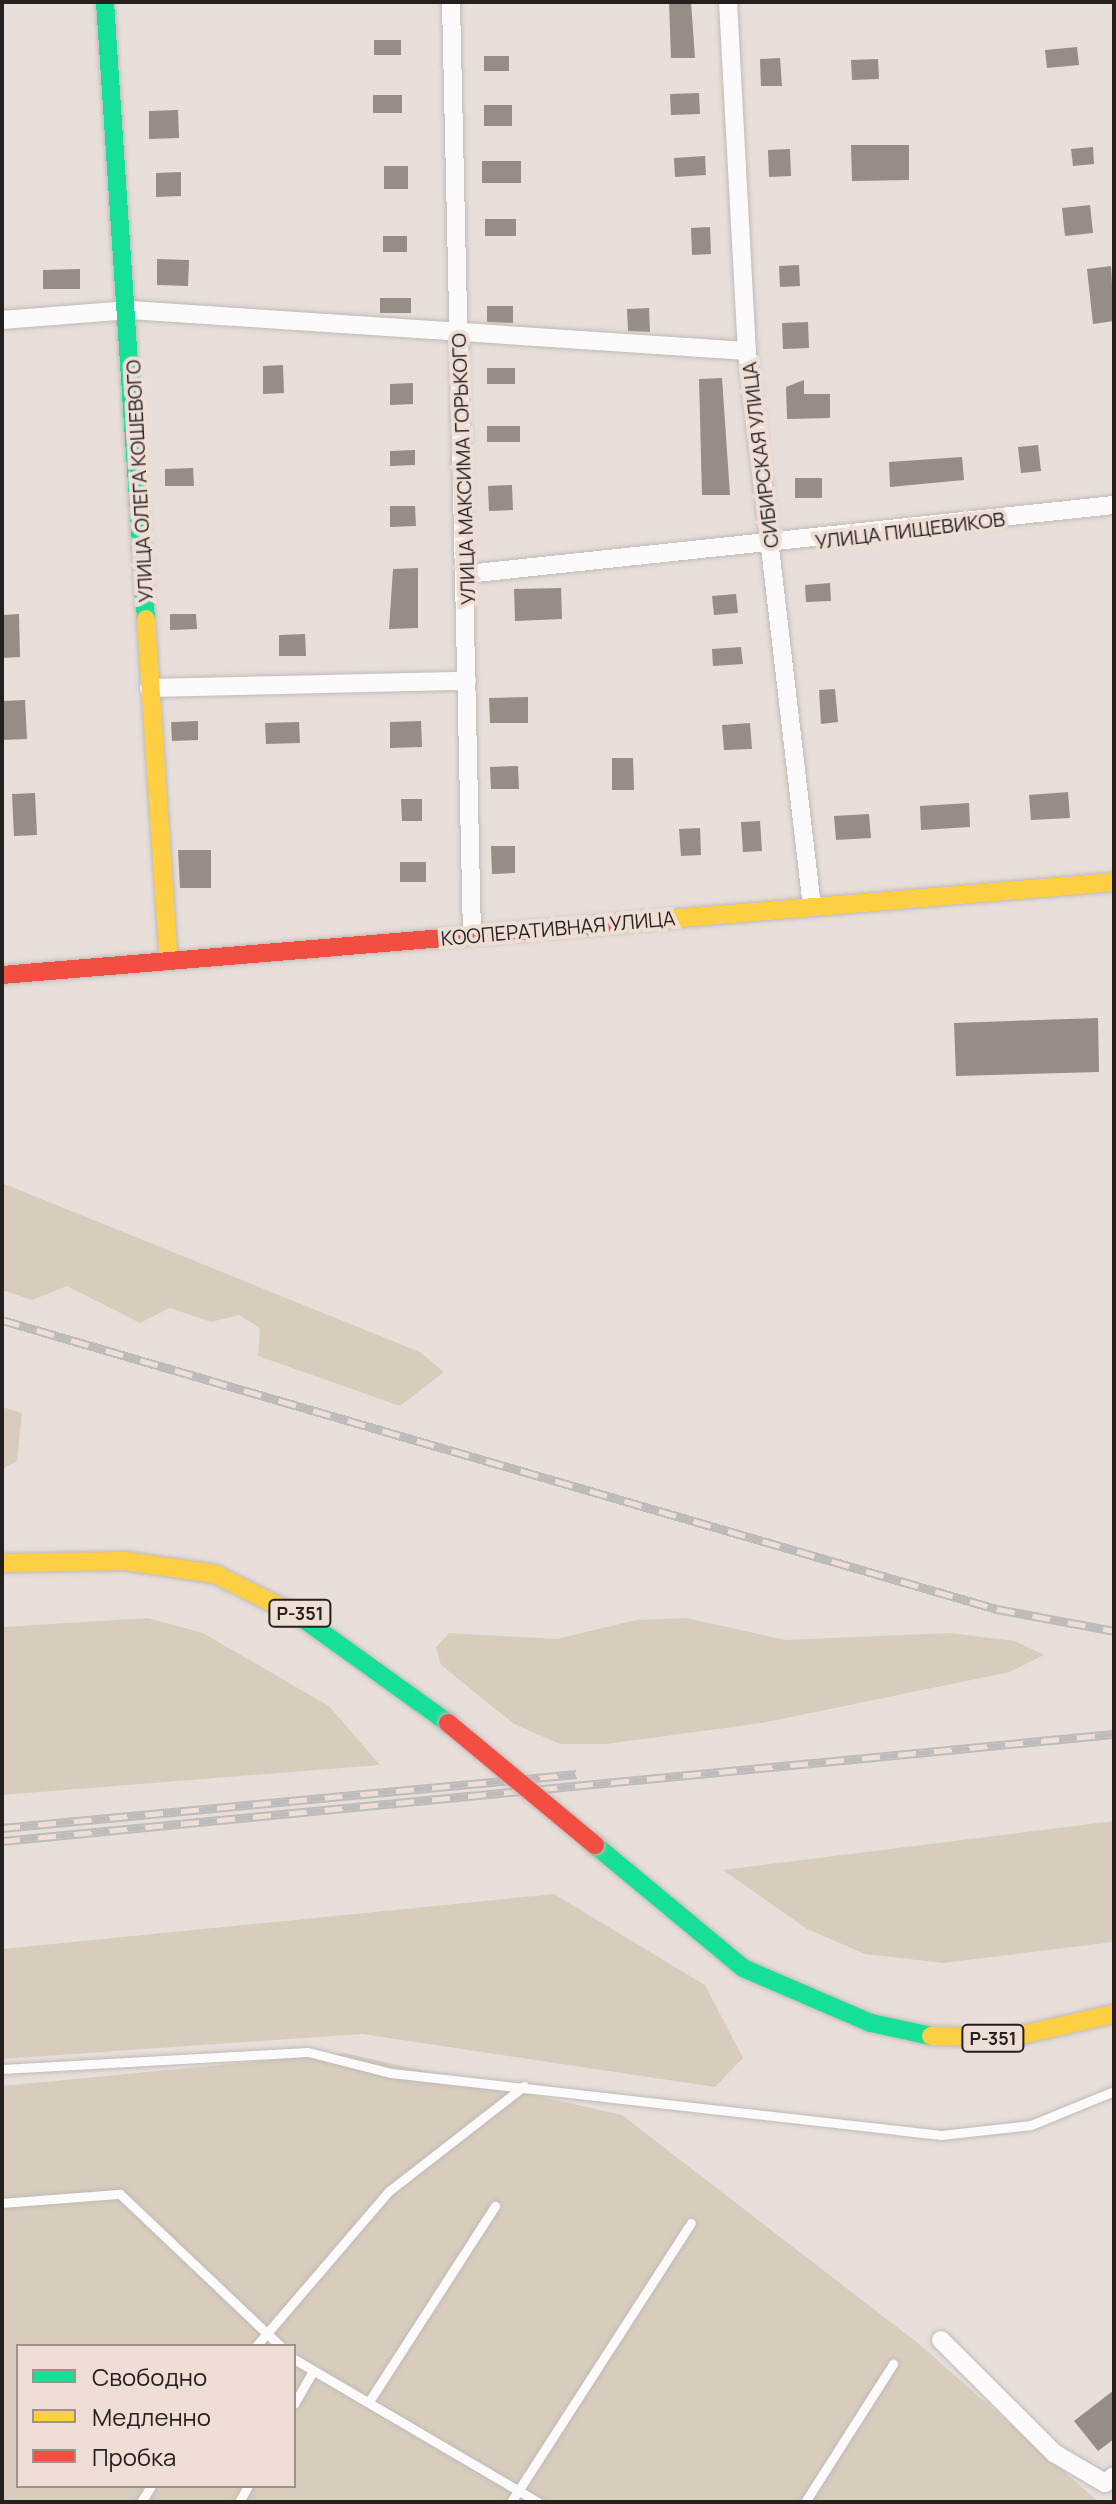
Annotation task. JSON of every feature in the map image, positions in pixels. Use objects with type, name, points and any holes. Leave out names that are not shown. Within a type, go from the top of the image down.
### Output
[{"type":"main road","name":"УЛИЦА ОЛЕГА КОШЕВОГО","points":[[105,2],[130,310],[149,688],[169,961]]},
{"type":"main road","name":"КООПЕРАТИВНАЯ УЛИЦА","points":[[2,975],[1114,882]]},
{"type":"main road","name":"Р-351","points":[[2,1563],[125,1561],[215,1574],[335,1635],[448,1723],[743,1968],[871,2023],[938,2038],[1008,2038],[1114,2014]]},
{"type":"street","name":"УЛИЦА МАКСИМА ГОРЬКОГО","points":[[451,2],[467,574],[472,936]]},
{"type":"street","name":"СИБИРСКАЯ УЛИЦА","points":[[728,2],[747,351],[812,907]]},
{"type":"street","points":[[2,320],[130,310],[747,351]]},
{"type":"street","name":"УЛИЦА ПИЩЕВИКОВ","points":[[467,574],[771,547],[1114,505]]},
{"type":"street","points":[[149,688],[467,681]]},
{"type":"street","points":[[941,2340],[1054,2453],[1105,2483],[1114,2476]]},
{"type":"lane","points":[[2,2069],[308,2052],[391,2073],[941,2135],[1031,2125],[1114,2091]]},
{"type":"lane","points":[[258,2344],[389,2191],[524,2086]]},
{"type":"lane","points":[[2,2203],[120,2194],[278,2344]]},
{"type":"lane","points":[[370,2400],[495,2206]]},
{"type":"lane","points":[[511,2502],[691,2223]]},
{"type":"lane","points":[[296,2360],[370,2400],[538,2502]]},
{"type":"lane","points":[[805,2502],[893,2364]]},
{"type":"lane","points":[[296,2401],[313,2371]]},
{"type":"shaded area","points":[[2,1183],[420,1352],[444,1372],[400,1406],[258,1356],[260,1328],[239,1315],[211,1322],[170,1308],[140,1323],[67,1286],[32,1300],[2,1290]]},
{"type":"shaded area","points":[[2,1407],[22,1413],[17,1461],[2,1469]]},
{"type":"shaded area","points":[[148,1618],[203,1633],[329,1706],[380,1765],[2,1795],[2,1627]]},
{"type":"shaded area","points":[[686,1618],[785,1640],[949,1633],[1015,1641],[1044,1655],[1010,1672],[762,1723],[606,1744],[560,1744],[514,1724],[441,1665],[436,1647],[449,1633],[557,1639],[636,1620]]},
{"type":"shaded area","points":[[1114,1821],[1114,1942],[943,1963],[865,1954],[807,1929],[723,1870]]},
{"type":"shaded area","points":[[554,1894],[705,1985],[743,2058],[715,2087],[362,2034],[2,2059],[2,1949]]},
{"type":"shaded area","points":[[344,2053],[622,2115],[919,2344],[1099,2502],[2,2502],[2,2086]]},
{"type":"building","points":[[669,2],[691,2],[695,58],[671,58]]},
{"type":"building","points":[[374,40],[401,40],[401,55],[374,55]]},
{"type":"building","points":[[1077,47],[1079,65],[1047,68],[1045,50]]},
{"type":"building","points":[[484,56],[509,56],[509,71],[484,71]]},
{"type":"building","points":[[780,58],[782,86],[761,86],[760,59]]},
{"type":"building","points":[[878,59],[879,79],[852,80],[851,60]]},
{"type":"building","points":[[699,93],[700,114],[671,115],[670,94]]},
{"type":"building","points":[[373,95],[402,95],[402,113],[373,113]]},
{"type":"building","points":[[484,105],[512,105],[512,126],[484,126]]},
{"type":"building","points":[[178,110],[179,138],[149,139],[149,111]]},
{"type":"building","points":[[851,145],[909,145],[909,180],[852,181]]},
{"type":"building","points":[[1093,147],[1094,164],[1073,166],[1071,149]]},
{"type":"building","points":[[790,149],[791,176],[769,177],[768,150]]},
{"type":"building","points":[[705,156],[706,175],[675,177],[674,158]]},
{"type":"building","points":[[482,161],[521,161],[521,183],[482,183]]},
{"type":"building","points":[[384,166],[408,166],[408,189],[384,189]]},
{"type":"building","points":[[181,172],[181,196],[156,197],[156,173]]},
{"type":"building","points":[[1090,205],[1093,233],[1065,236],[1062,208]]},
{"type":"building","points":[[485,219],[516,219],[516,236],[485,236]]},
{"type":"building","points":[[710,227],[711,254],[692,255],[691,228]]},
{"type":"building","points":[[383,236],[407,236],[407,252],[383,252]]},
{"type":"building","points":[[157,259],[189,260],[188,286],[157,285]]},
{"type":"building","points":[[799,265],[800,286],[780,287],[779,266]]},
{"type":"building","points":[[1111,266],[1114,321],[1093,324],[1087,269]]},
{"type":"building","points":[[80,269],[80,289],[43,289],[43,270]]},
{"type":"building","points":[[380,298],[411,298],[411,313],[380,313]]},
{"type":"building","points":[[487,306],[513,306],[513,323],[487,322]]},
{"type":"building","points":[[649,308],[650,332],[628,331],[627,309]]},
{"type":"building","points":[[808,322],[809,348],[783,349],[782,323]]},
{"type":"building","points":[[283,365],[284,393],[263,394],[263,366]]},
{"type":"building","points":[[487,368],[515,368],[515,384],[487,384]]},
{"type":"building","points":[[722,378],[730,495],[702,495],[699,379]]},
{"type":"building","points":[[804,380],[804,394],[830,394],[830,418],[787,419],[786,387]]},
{"type":"building","points":[[413,383],[413,404],[390,405],[390,384]]},
{"type":"building","points":[[487,426],[520,426],[520,442],[487,442]]},
{"type":"building","points":[[1038,445],[1041,471],[1021,473],[1018,447]]},
{"type":"building","points":[[415,450],[415,465],[390,466],[390,451]]},
{"type":"building","points":[[962,457],[964,480],[890,487],[889,462]]},
{"type":"building","points":[[193,468],[194,486],[165,486],[165,469]]},
{"type":"building","points":[[795,478],[822,478],[822,498],[795,498]]},
{"type":"building","points":[[512,485],[513,510],[489,511],[488,486]]},
{"type":"building","points":[[390,506],[415,506],[416,526],[390,527]]},
{"type":"building","points":[[418,568],[418,628],[389,629],[393,569]]},
{"type":"building","points":[[830,583],[831,601],[806,602],[805,585]]},
{"type":"building","points":[[561,588],[562,619],[515,621],[514,589]]},
{"type":"building","points":[[736,594],[738,613],[714,615],[712,596]]},
{"type":"building","points":[[19,614],[20,657],[2,658],[2,615]]},
{"type":"building","points":[[170,614],[196,614],[197,629],[170,630]]},
{"type":"building","points":[[305,634],[306,656],[279,656],[279,635]]},
{"type":"building","points":[[741,647],[743,664],[713,666],[712,649]]},
{"type":"building","points":[[835,689],[838,722],[821,724],[819,690]]},
{"type":"building","points":[[528,697],[528,723],[490,723],[489,698]]},
{"type":"building","points":[[25,700],[27,739],[3,740],[2,701]]},
{"type":"building","points":[[198,721],[198,740],[172,741],[171,722]]},
{"type":"building","points":[[421,721],[422,747],[390,748],[390,722]]},
{"type":"building","points":[[299,722],[300,743],[266,744],[265,723]]},
{"type":"building","points":[[750,723],[752,749],[724,750],[722,725]]},
{"type":"building","points":[[612,758],[633,758],[634,790],[612,790]]},
{"type":"building","points":[[518,766],[519,789],[491,789],[490,767]]},
{"type":"building","points":[[1068,792],[1070,818],[1031,820],[1029,795]]},
{"type":"building","points":[[35,793],[37,835],[14,836],[12,794]]},
{"type":"building","points":[[401,799],[422,799],[422,821],[402,821]]},
{"type":"building","points":[[969,803],[970,827],[921,830],[920,806]]},
{"type":"building","points":[[869,814],[871,838],[836,840],[834,816]]},
{"type":"building","points":[[760,821],[762,851],[743,852],[741,822]]},
{"type":"building","points":[[700,828],[701,855],[681,856],[679,829]]},
{"type":"building","points":[[491,846],[515,846],[515,873],[492,874]]},
{"type":"building","points":[[178,850],[211,850],[211,888],[180,888]]},
{"type":"building","points":[[400,862],[426,862],[426,882],[400,882]]},
{"type":"building","points":[[1098,1018],[1099,1072],[956,1076],[954,1023]]},
{"type":"building","points":[[1114,2390],[1114,2439],[1098,2451],[1074,2421]]},
{"type":"railway","points":[[2,1320],[997,1609],[1114,1631]]},
{"type":"railway","points":[[2,1841],[1114,1734]]},
{"type":"railway","points":[[2,1828],[576,1774]]},
{"type":"traffic: fast","points":[[105,2],[146,619]]},
{"type":"traffic: fast","points":[[302,1618],[448,1723]]},
{"type":"traffic: fast","points":[[595,1845],[743,1968],[871,2023],[931,2036]]},
{"type":"traffic: slow","points":[[146,619],[169,961]]},
{"type":"traffic: slow","points":[[610,924],[1114,882]]},
{"type":"traffic: slow","points":[[2,1563],[125,1561],[215,1574],[302,1618]]},
{"type":"traffic: slow","points":[[931,2036],[1008,2038],[1114,2014]]},
{"type":"traffic: jam","points":[[2,975],[610,924]]},
{"type":"traffic: jam","points":[[448,1723],[595,1845]]}]
